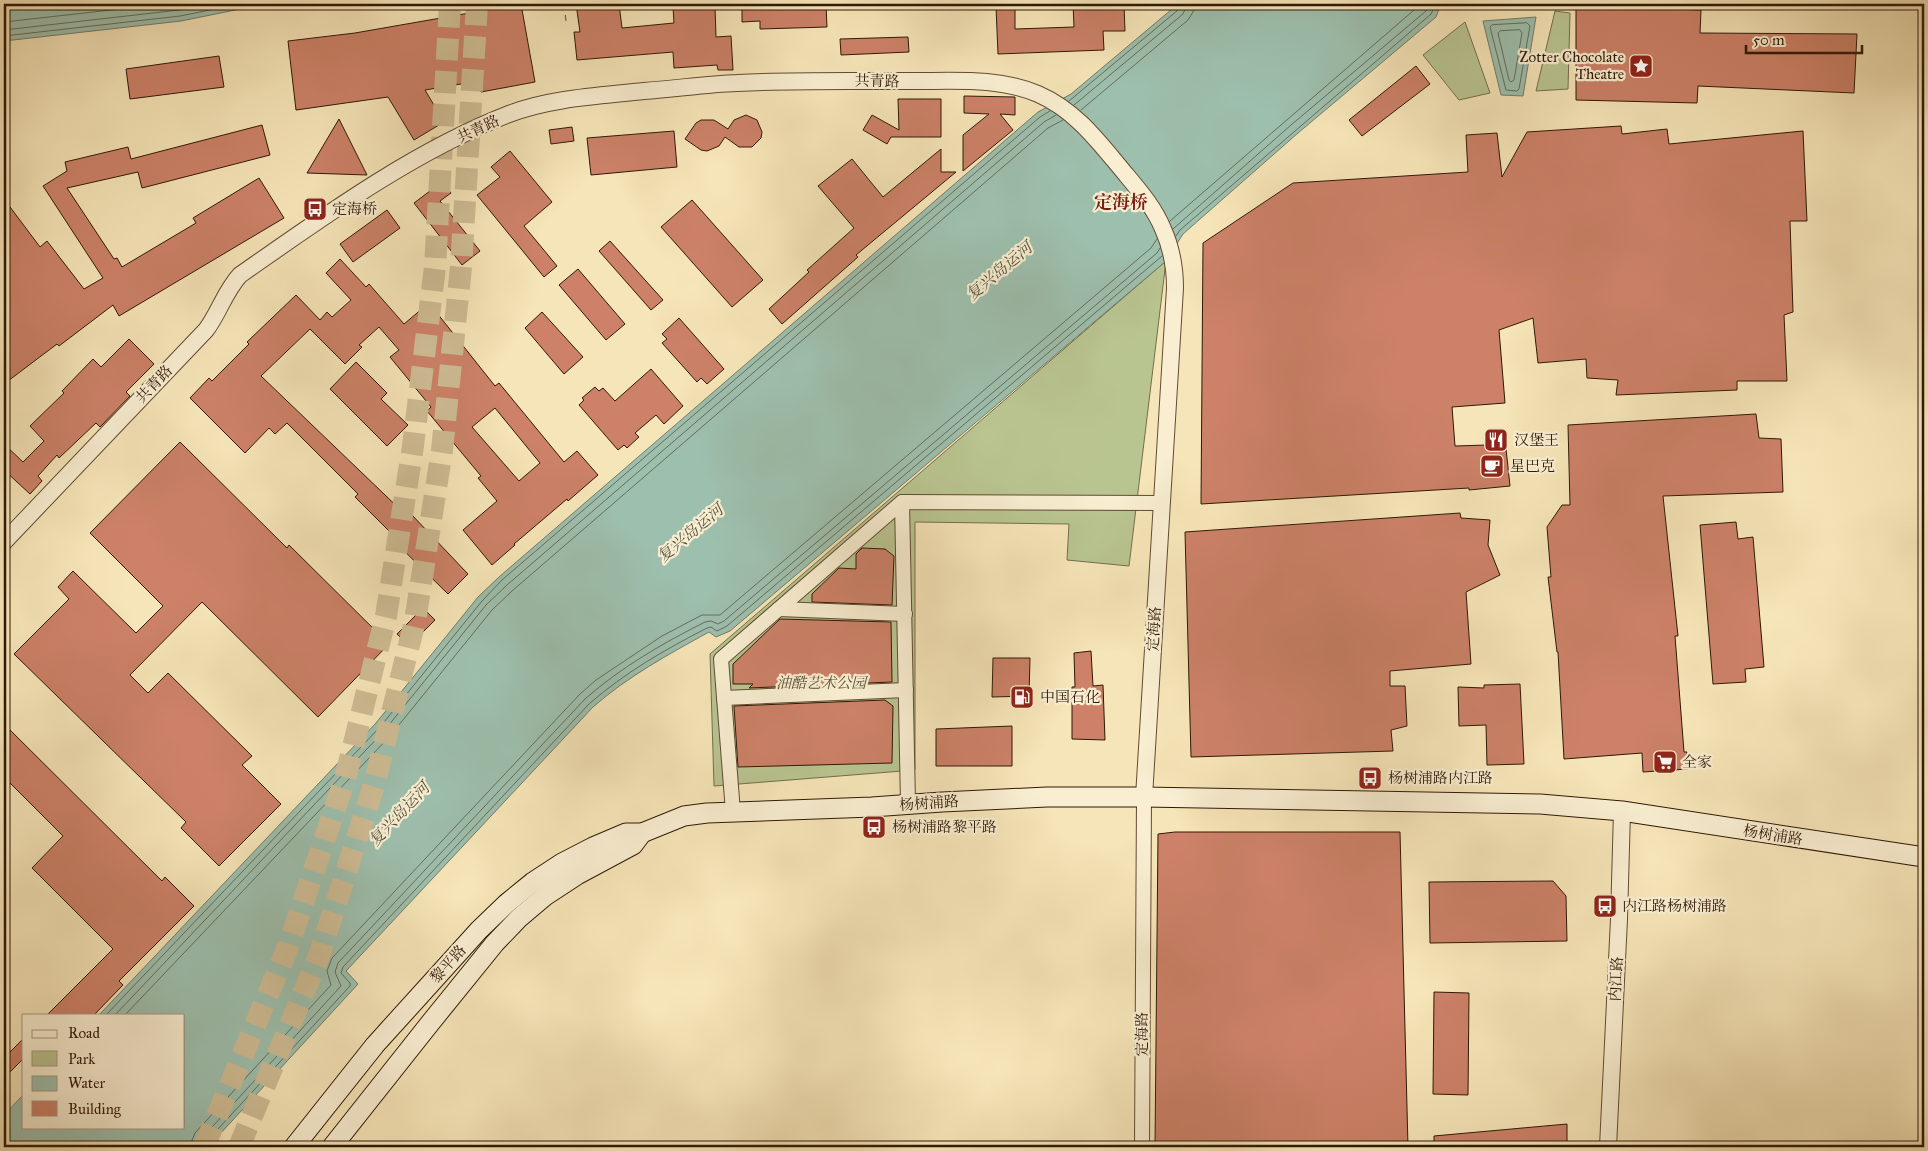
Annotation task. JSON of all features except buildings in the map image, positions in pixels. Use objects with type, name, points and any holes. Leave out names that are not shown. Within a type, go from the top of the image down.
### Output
[{"type":"main road","name":"杨树浦路","points":[[684,816],[1047,797],[1540,804],[1622,812],[1924,857]]},
{"type":"main road","name":"黎平路","points":[[294,1147],[375,1045],[478,930],[506,904],[533,882],[562,863],[626,834],[642,833],[684,816]]},
{"type":"main road","name":"黎平路","points":[[332,1147],[495,943],[519,918],[545,896],[577,875],[633,845],[642,833]]},
{"type":"street","name":"共青路","points":[[4,542],[206,330],[218,312],[230,287],[240,275],[322,217],[409,164],[460,136],[509,114],[556,102],[601,95],[735,83],[826,80],[987,82],[1017,87],[1038,94],[1066,110],[1094,137]]},
{"type":"street","name":"定海路","points":[[1094,137],[1142,194],[1162,227],[1170,246],[1175,268],[1144,797],[1142,1147]]},
{"type":"street","points":[[733,812],[721,660],[902,502],[1161,502]]},
{"type":"street","points":[[902,502],[908,804]]},
{"type":"street","points":[[780,609],[904,614]]},
{"type":"street","points":[[724,698],[906,690]]},
{"type":"street","name":"内江路","points":[[1608,1147],[1622,812]]},
{"type":"green space","points":[[1555,11],[1570,13],[1568,89],[1536,91]]},
{"type":"green space","points":[[1465,22],[1490,93],[1459,100],[1423,55]]},
{"type":"green space","name":"油酷艺术公园","points":[[1166,261],[1129,566],[1067,560],[1069,524],[915,522],[915,770],[714,786],[710,654]]},
{"type":"water","points":[[4,4],[265,4],[181,21],[4,41]]},
{"type":"water","name":"复兴岛运河","points":[[1178,4],[1441,4],[1436,17],[1298,133],[1183,234],[1166,261],[730,631],[716,637],[709,632],[694,640],[634,676],[593,707],[346,971],[358,984],[208,1147],[4,1147],[4,1129],[10,1122],[4,1115],[22,1096],[22,1128],[185,1128],[185,1014],[100,1014],[376,723],[478,597],[499,577],[1038,112],[1071,94]]},
{"type":"water","points":[[1536,17],[1523,96],[1501,95],[1483,21]]},
{"type":"ferry route","points":[[564,4],[566,21]]},
{"type":"tunnel","points":[[204,1147],[288,947],[345,779],[386,616],[413,446],[435,267],[450,4]]},
{"type":"tunnel","points":[[239,1147],[319,956],[374,785],[415,621],[442,450],[461,267],[477,4]]},
{"type":"place","name":"Zotter Chocolate Theatre","points":[[1641,66]]},
{"type":"place","name":"定海桥","points":[[315,209]]},
{"type":"place","name":"汉堡王","points":[[1496,440]]},
{"type":"place","name":"星巴克","points":[[1492,466]]},
{"type":"place","name":"中国石化","points":[[1022,697]]},
{"type":"place","name":"全家","points":[[1665,762]]},
{"type":"place","name":"杨树浦路内江路","points":[[1370,778]]},
{"type":"place","name":"杨树浦路黎平路","points":[[874,827]]},
{"type":"place","name":"内江路杨树浦路","points":[[1605,906]]},
{"type":"district","name":"定海桥","points":[[1121,202]]}]
